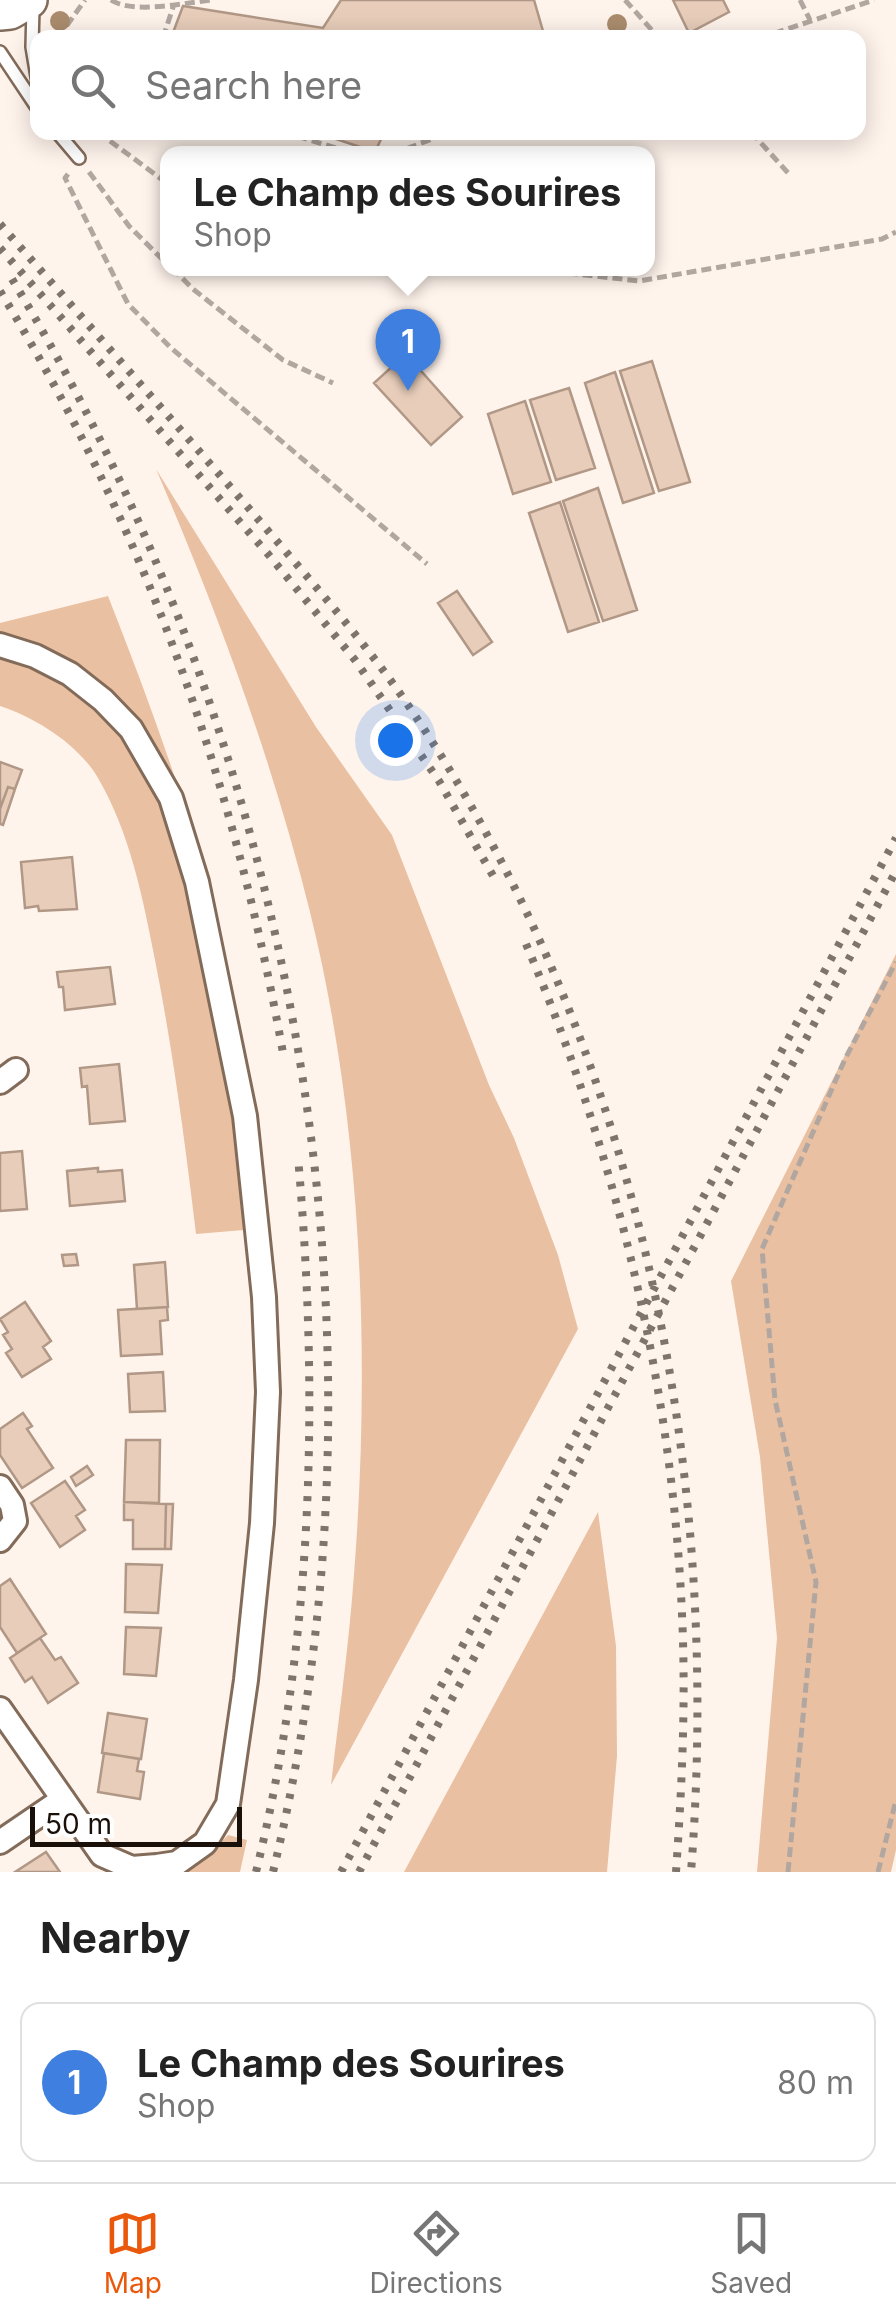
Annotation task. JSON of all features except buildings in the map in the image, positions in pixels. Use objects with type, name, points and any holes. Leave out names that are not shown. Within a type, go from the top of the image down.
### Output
[{"type":"main road","points":[[0,12],[31,0]]},
{"type":"street","points":[[0,646],[35,656],[70,674],[131,729],[172,798],[198,882],[245,1116],[264,1297],[268,1392],[262,1523],[246,1680],[228,1804],[206,1842],[177,1864],[132,1868],[102,1855],[0,1709]]},
{"type":"street","points":[[0,1486],[12,1504],[14,1521],[0,1540]]},
{"type":"street","points":[[0,1842],[63,1799]]},
{"type":"lane","points":[[31,0],[32,30]]},
{"type":"lane","points":[[0,52],[30,97]]},
{"type":"lane","points":[[63,140],[79,158]]},
{"type":"path","points":[[64,30],[85,0]]},
{"type":"path","points":[[111,0],[117,5],[214,0]]},
{"type":"path","points":[[625,0],[652,30]]},
{"type":"path","points":[[800,0],[810,20]]},
{"type":"path","points":[[782,30],[874,0]]},
{"type":"path","points":[[166,30],[174,4]]},
{"type":"path","points":[[109,140],[160,178]]},
{"type":"path","points":[[758,140],[789,174]]},
{"type":"path","points":[[160,257],[129,226],[79,158],[65,178],[128,304],[172,348],[427,564]]},
{"type":"path","points":[[594,276],[639,281],[882,238],[896,232]]},
{"type":"path","points":[[179,276],[283,360],[333,383]]},
{"type":"path","points":[[788,1872],[816,1582],[776,1400],[762,1249],[845,1059],[896,962]]},
{"type":"path","points":[[878,1872],[896,1800]]},
{"type":"shaded area","points":[[156,469],[316,727],[392,835],[489,1085],[514,1138],[558,1255],[578,1329],[331,1785],[352,1600],[362,1409],[358,1241],[341,1074],[328,992],[279,798],[222,632]]},
{"type":"shaded area","points":[[108,596],[175,778],[216,918],[246,1063],[268,1228],[196,1234],[161,994],[140,890],[119,821],[98,778],[68,743],[42,725],[0,706],[0,623]]},
{"type":"shaded area","points":[[896,954],[896,1850],[891,1872],[757,1872],[777,1638],[760,1457],[731,1281]]},
{"type":"shaded area","points":[[598,1512],[616,1646],[617,1756],[607,1872],[404,1872]]},
{"type":"shaded area","points":[[228,1835],[247,1840],[240,1872],[185,1872],[202,1862]]},
{"type":"railway","points":[[0,224],[252,512],[382,669],[481,824],[550,963],[604,1107],[646,1256],[675,1408],[692,1562],[697,1717],[691,1872]]},
{"type":"railway","points":[[0,248],[268,554],[355,660],[439,781],[496,881]]},
{"type":"railway","points":[[12,279],[110,460],[191,651],[254,848],[298,1050],[323,1256],[327,1463],[311,1669],[273,1872]]},
{"type":"railway","points":[[0,291],[98,472],[178,658],[238,852],[283,1053]]},
{"type":"railway","points":[[341,1872],[896,838]]},
{"type":"railway","points":[[359,1872],[896,871]]},
{"type":"railway","points":[[526,944],[587,1105],[612,1188],[634,1272],[666,1442],[683,1646],[683,1743],[676,1872]]},
{"type":"railway","points":[[256,1872],[290,1694],[307,1516],[308,1337],[298,1157]]},
{"type":"place","name":"Le Champ des Sourires","points":[[408,391]]}]
